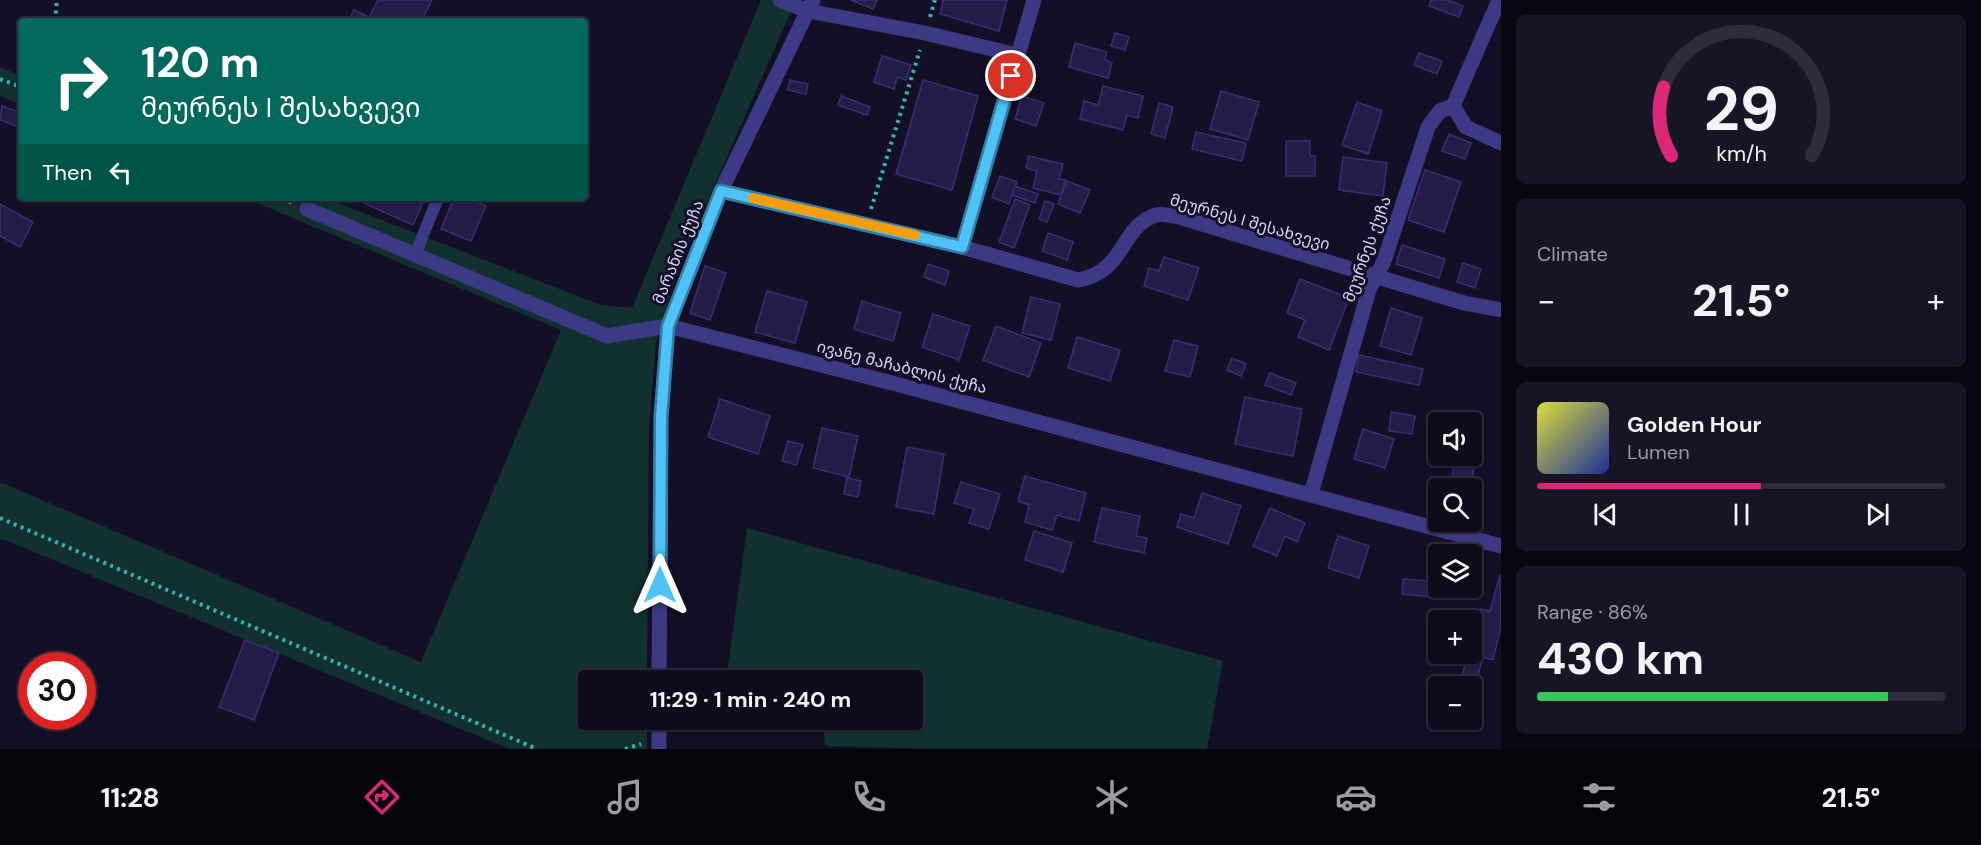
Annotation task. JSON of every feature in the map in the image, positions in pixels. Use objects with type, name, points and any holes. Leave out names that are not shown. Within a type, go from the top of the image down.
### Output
[{"type":"street","points":[[780,0],[810,5],[1017,55]]},
{"type":"street","points":[[962,247],[1034,0]]},
{"type":"street","name":"მეურნეს ქუჩა","points":[[1311,494],[1374,277],[1384,261],[1428,127],[1440,111],[1453,106],[1499,0]]},
{"type":"street","name":"მარანის ქუჩა","points":[[659,670],[661,417],[668,326],[721,191],[810,5]]},
{"type":"street","points":[[1453,106],[1466,127],[1501,143]]},
{"type":"street","name":"მეურნეს I შესახვევი","points":[[721,191],[866,223],[1078,280],[1096,277],[1112,264],[1139,223],[1158,214],[1179,217],[1464,303],[1501,310]]},
{"type":"street","name":"ივანე მაჩაბლის ქუჩა","points":[[307,209],[607,336],[668,326],[1501,546]]},
{"type":"street","points":[[659,730],[659,749]]},
{"type":"lane","points":[[415,255],[437,201]]},
{"type":"path","points":[[55,18],[57,0]]},
{"type":"path","points":[[866,223],[935,0]]},
{"type":"path","points":[[0,79],[18,86]]},
{"type":"path","points":[[0,518],[537,749]]},
{"type":"green space","points":[[761,0],[796,0],[680,264],[656,342],[649,430],[647,670],[578,670],[578,730],[647,730],[647,749],[509,749],[0,538],[0,482],[421,662],[561,330],[252,201],[333,201],[601,305],[632,308]]},
{"type":"green space","points":[[0,67],[18,75],[18,104],[0,96]]},
{"type":"green space","points":[[747,528],[1223,661],[1207,749],[934,749],[825,746],[824,730],[923,730],[923,670],[728,670]]},
{"type":"building","points":[[378,0],[432,0],[423,18],[350,18],[354,10],[369,17]]},
{"type":"building","points":[[851,0],[877,0],[873,9]]},
{"type":"building","points":[[943,0],[1007,0],[999,31],[940,14]]},
{"type":"building","points":[[1431,0],[1447,0],[1463,6],[1459,17],[1429,6]]},
{"type":"building","points":[[1115,33],[1129,37],[1125,50],[1111,46]]},
{"type":"building","points":[[1075,43],[1107,52],[1105,60],[1112,63],[1108,78],[1069,67]]},
{"type":"building","points":[[1419,53],[1442,61],[1437,74],[1414,65]]},
{"type":"building","points":[[882,56],[911,65],[906,80],[897,77],[894,89],[874,82]]},
{"type":"building","points":[[790,80],[808,84],[806,94],[788,90]]},
{"type":"building","points":[[923,80],[978,96],[952,190],[896,174]]},
{"type":"building","points":[[1103,86],[1143,96],[1138,118],[1127,115],[1123,130],[1080,119],[1084,101],[1098,105]]},
{"type":"building","points":[[1221,91],[1259,102],[1248,140],[1210,129]]},
{"type":"building","points":[[841,96],[870,107],[867,115],[838,105]]},
{"type":"building","points":[[1022,96],[1044,103],[1036,126],[1015,119]]},
{"type":"building","points":[[1357,102],[1382,111],[1368,154],[1342,145]]},
{"type":"building","points":[[1159,103],[1173,107],[1165,138],[1151,134]]},
{"type":"building","points":[[2,106],[18,112],[18,127],[0,120]]},
{"type":"building","points":[[1196,132],[1246,143],[1242,161],[1192,149]]},
{"type":"building","points":[[1449,134],[1471,143],[1465,159],[1442,151]]},
{"type":"building","points":[[1286,141],[1310,141],[1310,156],[1315,156],[1315,176],[1286,176]]},
{"type":"building","points":[[1029,156],[1063,164],[1059,179],[1065,180],[1061,195],[1033,188],[1037,171],[1026,168]]},
{"type":"building","points":[[1343,157],[1387,163],[1383,196],[1339,190]]},
{"type":"building","points":[[1425,170],[1461,182],[1444,232],[1408,220]]},
{"type":"building","points":[[1000,176],[1017,182],[1009,204],[992,197]]},
{"type":"building","points":[[1067,181],[1090,190],[1080,213],[1058,204]]},
{"type":"building","points":[[1015,186],[1038,194],[1035,203],[1012,195]]},
{"type":"building","points":[[1015,199],[1030,205],[1014,248],[999,242]]},
{"type":"building","points":[[362,201],[424,201],[413,225]]},
{"type":"building","points":[[453,201],[474,201],[486,206],[471,241],[441,229]]},
{"type":"building","points":[[1045,201],[1054,204],[1047,222],[1039,219]]},
{"type":"building","points":[[0,204],[33,222],[20,247],[0,236]]},
{"type":"building","points":[[1048,233],[1073,242],[1067,260],[1042,251]]},
{"type":"building","points":[[1402,245],[1445,259],[1439,278],[1396,264]]},
{"type":"building","points":[[1164,257],[1199,268],[1188,300],[1144,286],[1149,268],[1159,271]]},
{"type":"building","points":[[1463,263],[1481,269],[1475,288],[1457,282]]},
{"type":"building","points":[[928,264],[949,271],[945,285],[924,277]]},
{"type":"building","points":[[705,266],[726,273],[710,320],[690,313]]},
{"type":"building","points":[[1300,279],[1349,298],[1329,350],[1298,337],[1305,320],[1287,313]]},
{"type":"building","points":[[767,291],[807,302],[795,343],[755,332]]},
{"type":"building","points":[[1031,297],[1060,304],[1051,340],[1022,333]]},
{"type":"building","points":[[862,301],[901,313],[893,341],[854,329]]},
{"type":"building","points":[[1391,308],[1422,318],[1411,355],[1380,346]]},
{"type":"building","points":[[933,314],[970,326],[959,360],[922,347]]},
{"type":"building","points":[[996,326],[1041,343],[1029,377],[983,360]]},
{"type":"building","points":[[1077,337],[1120,350],[1110,381],[1068,368]]},
{"type":"building","points":[[1174,340],[1198,346],[1190,377],[1165,371]]},
{"type":"building","points":[[1359,355],[1423,369],[1419,385],[1356,372]]},
{"type":"building","points":[[1232,358],[1246,364],[1241,376],[1227,370]]},
{"type":"building","points":[[1270,373],[1296,383],[1291,395],[1265,385]]},
{"type":"building","points":[[1245,397],[1302,409],[1293,456],[1235,444]]},
{"type":"building","points":[[720,399],[770,416],[758,454],[708,437]]},
{"type":"building","points":[[1391,412],[1415,416],[1412,434],[1389,431]]},
{"type":"building","points":[[822,428],[858,436],[849,477],[813,468]]},
{"type":"building","points":[[1363,429],[1394,439],[1385,468],[1354,459]]},
{"type":"building","points":[[788,441],[803,445],[796,465],[782,461]]},
{"type":"building","points":[[907,447],[944,454],[934,514],[896,507]]},
{"type":"building","points":[[1454,466],[1474,466],[1472,478],[1452,478]]},
{"type":"building","points":[[1025,476],[1086,493],[1079,521],[1057,515],[1052,530],[1025,522],[1029,505],[1018,501]]},
{"type":"building","points":[[847,478],[861,481],[858,497],[844,494]]},
{"type":"building","points":[[961,482],[1000,494],[989,529],[969,523],[974,509],[954,503]]},
{"type":"building","points":[[1202,493],[1241,506],[1228,544],[1177,527],[1181,514],[1194,518]]},
{"type":"building","points":[[1102,508],[1140,516],[1136,536],[1147,538],[1144,553],[1094,542]]},
{"type":"building","points":[[1270,508],[1305,523],[1297,542],[1285,536],[1277,556],[1253,546]]},
{"type":"building","points":[[1034,531],[1072,543],[1063,572],[1025,560]]},
{"type":"building","points":[[1338,536],[1369,546],[1359,578],[1328,568]]},
{"type":"building","points":[[1500,575],[1501,627],[1493,660],[1483,657],[1482,661],[1481,610],[1481,609],[1490,611]]},
{"type":"building","points":[[1403,579],[1428,581],[1428,596],[1402,594]]},
{"type":"building","points":[[245,640],[279,653],[254,720],[219,707]]},
{"type":"building","points":[[1465,664],[1481,664],[1478,676],[1462,676]]},
{"type":"slow traffic","points":[[753,198],[915,235]]},
{"type":"route","points":[[660,585],[661,417],[668,326],[721,191],[962,247],[1011,76]]}]
